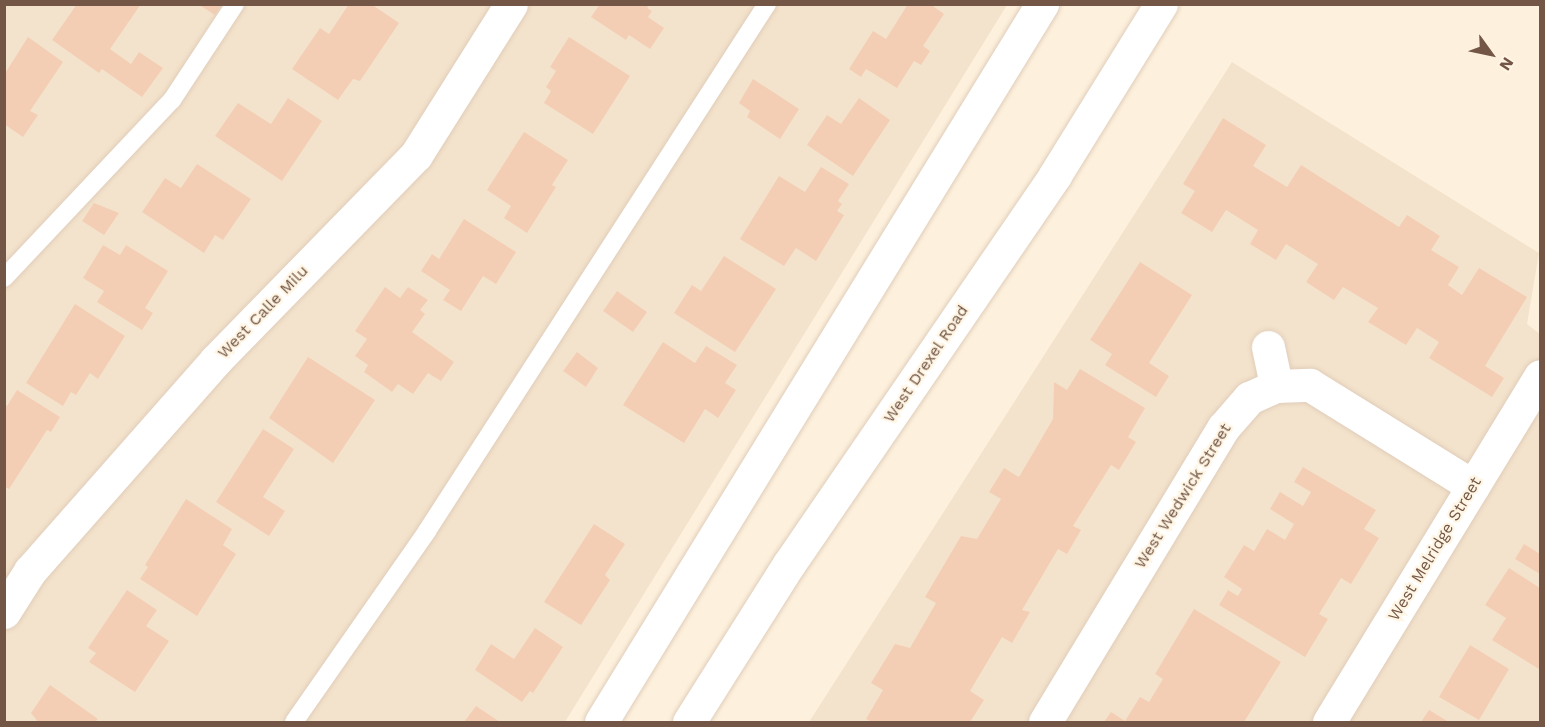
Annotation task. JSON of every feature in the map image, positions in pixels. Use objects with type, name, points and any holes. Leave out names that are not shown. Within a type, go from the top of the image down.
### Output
[{"type":"street","name":"West Calle Milu","points":[[4,612],[30,571],[216,360],[416,155],[511,4]]},
{"type":"street","points":[[601,723],[1042,4]]},
{"type":"street","name":"West Drexel Road","points":[[689,723],[789,564],[1055,175],[1161,4]]},
{"type":"street","points":[[1268,348],[1276,386]]},
{"type":"street","name":"West Melridge Street","points":[[1329,723],[1540,375]]},
{"type":"street","name":"West Wedwick Street","points":[[1045,723],[1223,428],[1249,398],[1276,386],[1310,386],[1473,486]]},
{"type":"lane","points":[[4,278],[172,100],[235,4]]},
{"type":"lane","points":[[294,723],[427,531],[767,4]]},
{"type":"shaded area","points":[[4,5],[1007,5],[565,722],[5,722]]},
{"type":"shaded area","points":[[1232,62],[1539,253],[1527,324],[1540,334],[1540,722],[809,722]]},
{"type":"building","points":[[77,4],[141,4],[110,49],[131,64],[139,52],[163,68],[142,97],[102,69],[99,73],[52,40]]},
{"type":"building","points":[[198,4],[222,4],[215,15]]},
{"type":"building","points":[[349,4],[371,4],[399,23],[360,81],[353,79],[338,100],[292,69],[320,28],[329,34]]},
{"type":"building","points":[[600,4],[650,4],[647,8],[652,11],[648,17],[664,28],[650,49],[629,35],[626,40],[591,17]]},
{"type":"building","points":[[908,4],[930,4],[944,14],[923,46],[930,51],[921,65],[914,61],[897,88],[866,69],[861,77],[849,69],[873,31],[886,39]]},
{"type":"building","points":[[28,37],[63,62],[30,111],[38,115],[23,137],[4,124],[4,75]]},
{"type":"building","points":[[569,37],[630,76],[593,134],[544,103],[551,91],[546,87],[556,71],[550,67]]},
{"type":"building","points":[[753,79],[799,109],[780,139],[747,117],[750,111],[739,103]]},
{"type":"building","points":[[288,98],[322,121],[282,181],[215,136],[238,103],[271,124]]},
{"type":"building","points":[[859,98],[890,120],[853,176],[807,145],[827,115],[841,124]]},
{"type":"building","points":[[1223,118],[1266,145],[1253,166],[1287,187],[1301,165],[1399,227],[1407,215],[1440,236],[1431,250],[1459,267],[1448,285],[1462,295],[1479,268],[1527,297],[1485,366],[1504,378],[1492,397],[1429,358],[1439,342],[1417,328],[1406,345],[1368,322],[1378,308],[1343,287],[1334,300],[1306,282],[1318,264],[1286,244],[1276,260],[1250,244],[1258,230],[1226,210],[1212,232],[1181,213],[1195,191],[1183,184]]},
{"type":"building","points":[[524,132],[568,160],[552,185],[556,187],[527,233],[504,218],[511,206],[487,190]]},
{"type":"building","points":[[197,164],[251,199],[223,240],[215,235],[204,253],[142,212],[165,178],[181,188]]},
{"type":"building","points":[[821,167],[849,184],[838,201],[842,204],[837,211],[844,215],[816,261],[796,248],[784,266],[740,239],[779,176],[805,192]]},
{"type":"building","points":[[94,203],[119,213],[104,235],[82,221]]},
{"type":"building","points":[[464,219],[516,252],[496,284],[483,276],[461,311],[443,300],[450,290],[421,271],[432,254],[439,259]]},
{"type":"building","points":[[103,245],[120,255],[126,245],[168,271],[145,308],[153,313],[142,330],[97,302],[104,291],[83,278]]},
{"type":"building","points":[[724,256],[776,289],[735,352],[674,313],[692,285],[701,291]]},
{"type":"building","points":[[1140,262],[1192,295],[1149,363],[1169,376],[1156,397],[1105,365],[1112,354],[1090,340]]},
{"type":"building","points":[[385,287],[400,298],[408,287],[428,300],[420,310],[425,314],[412,332],[454,362],[441,381],[428,373],[413,394],[398,384],[392,392],[364,372],[368,365],[355,356],[367,339],[355,331]]},
{"type":"building","points":[[617,291],[647,312],[633,332],[603,311]]},
{"type":"building","points":[[75,304],[125,336],[98,379],[90,373],[76,395],[71,392],[63,406],[26,383]]},
{"type":"building","points":[[663,342],[695,363],[706,346],[737,365],[725,383],[736,390],[718,418],[705,409],[684,443],[623,405]]},
{"type":"building","points":[[577,352],[598,368],[586,387],[563,371]]},
{"type":"building","points":[[308,357],[375,400],[333,463],[269,418]]},
{"type":"building","points":[[1080,369],[1145,408],[1128,437],[1136,442],[1119,470],[1111,465],[1073,526],[1081,530],[1067,554],[1058,549],[1022,610],[1030,612],[1012,643],[1002,637],[970,691],[984,700],[970,722],[872,722],[866,719],[883,690],[871,683],[895,644],[910,648],[936,603],[925,597],[961,536],[977,539],[1001,499],[989,492],[1004,468],[1019,477],[1053,419],[1054,382],[1067,390]]},
{"type":"building","points":[[17,390],[60,417],[51,432],[47,430],[9,489],[4,486],[4,405],[7,406]]},
{"type":"building","points":[[263,429],[294,449],[263,497],[285,511],[269,536],[216,502]]},
{"type":"building","points":[[1303,467],[1376,510],[1364,529],[1379,538],[1351,584],[1341,578],[1319,614],[1328,619],[1305,657],[1219,605],[1228,590],[1238,596],[1242,589],[1224,577],[1244,545],[1254,551],[1267,529],[1285,540],[1294,524],[1270,509],[1280,492],[1303,506],[1311,492],[1294,482]]},
{"type":"building","points":[[186,499],[232,529],[223,545],[236,554],[197,616],[140,579],[148,567],[145,565]]},
{"type":"building","points":[[594,524],[625,544],[605,575],[610,580],[581,625],[544,602]]},
{"type":"building","points":[[1524,544],[1540,554],[1540,574],[1515,559]]},
{"type":"building","points":[[1509,568],[1540,588],[1539,669],[1492,640],[1506,618],[1485,605]]},
{"type":"building","points":[[127,590],[157,610],[146,626],[169,641],[135,692],[89,662],[96,653],[88,648]]},
{"type":"building","points":[[1194,609],[1281,662],[1244,722],[1104,722],[1111,712],[1125,721],[1140,697],[1149,702],[1163,679],[1155,674]]},
{"type":"building","points":[[535,628],[563,647],[533,693],[530,691],[522,702],[475,670],[491,644],[514,659]]},
{"type":"building","points":[[1470,645],[1509,669],[1479,720],[1439,697]]},
{"type":"building","points":[[50,685],[98,719],[95,722],[38,722],[31,713]]},
{"type":"building","points":[[476,706],[500,722],[464,722]]},
{"type":"building","points":[[1429,710],[1449,722],[1421,722]]}]
